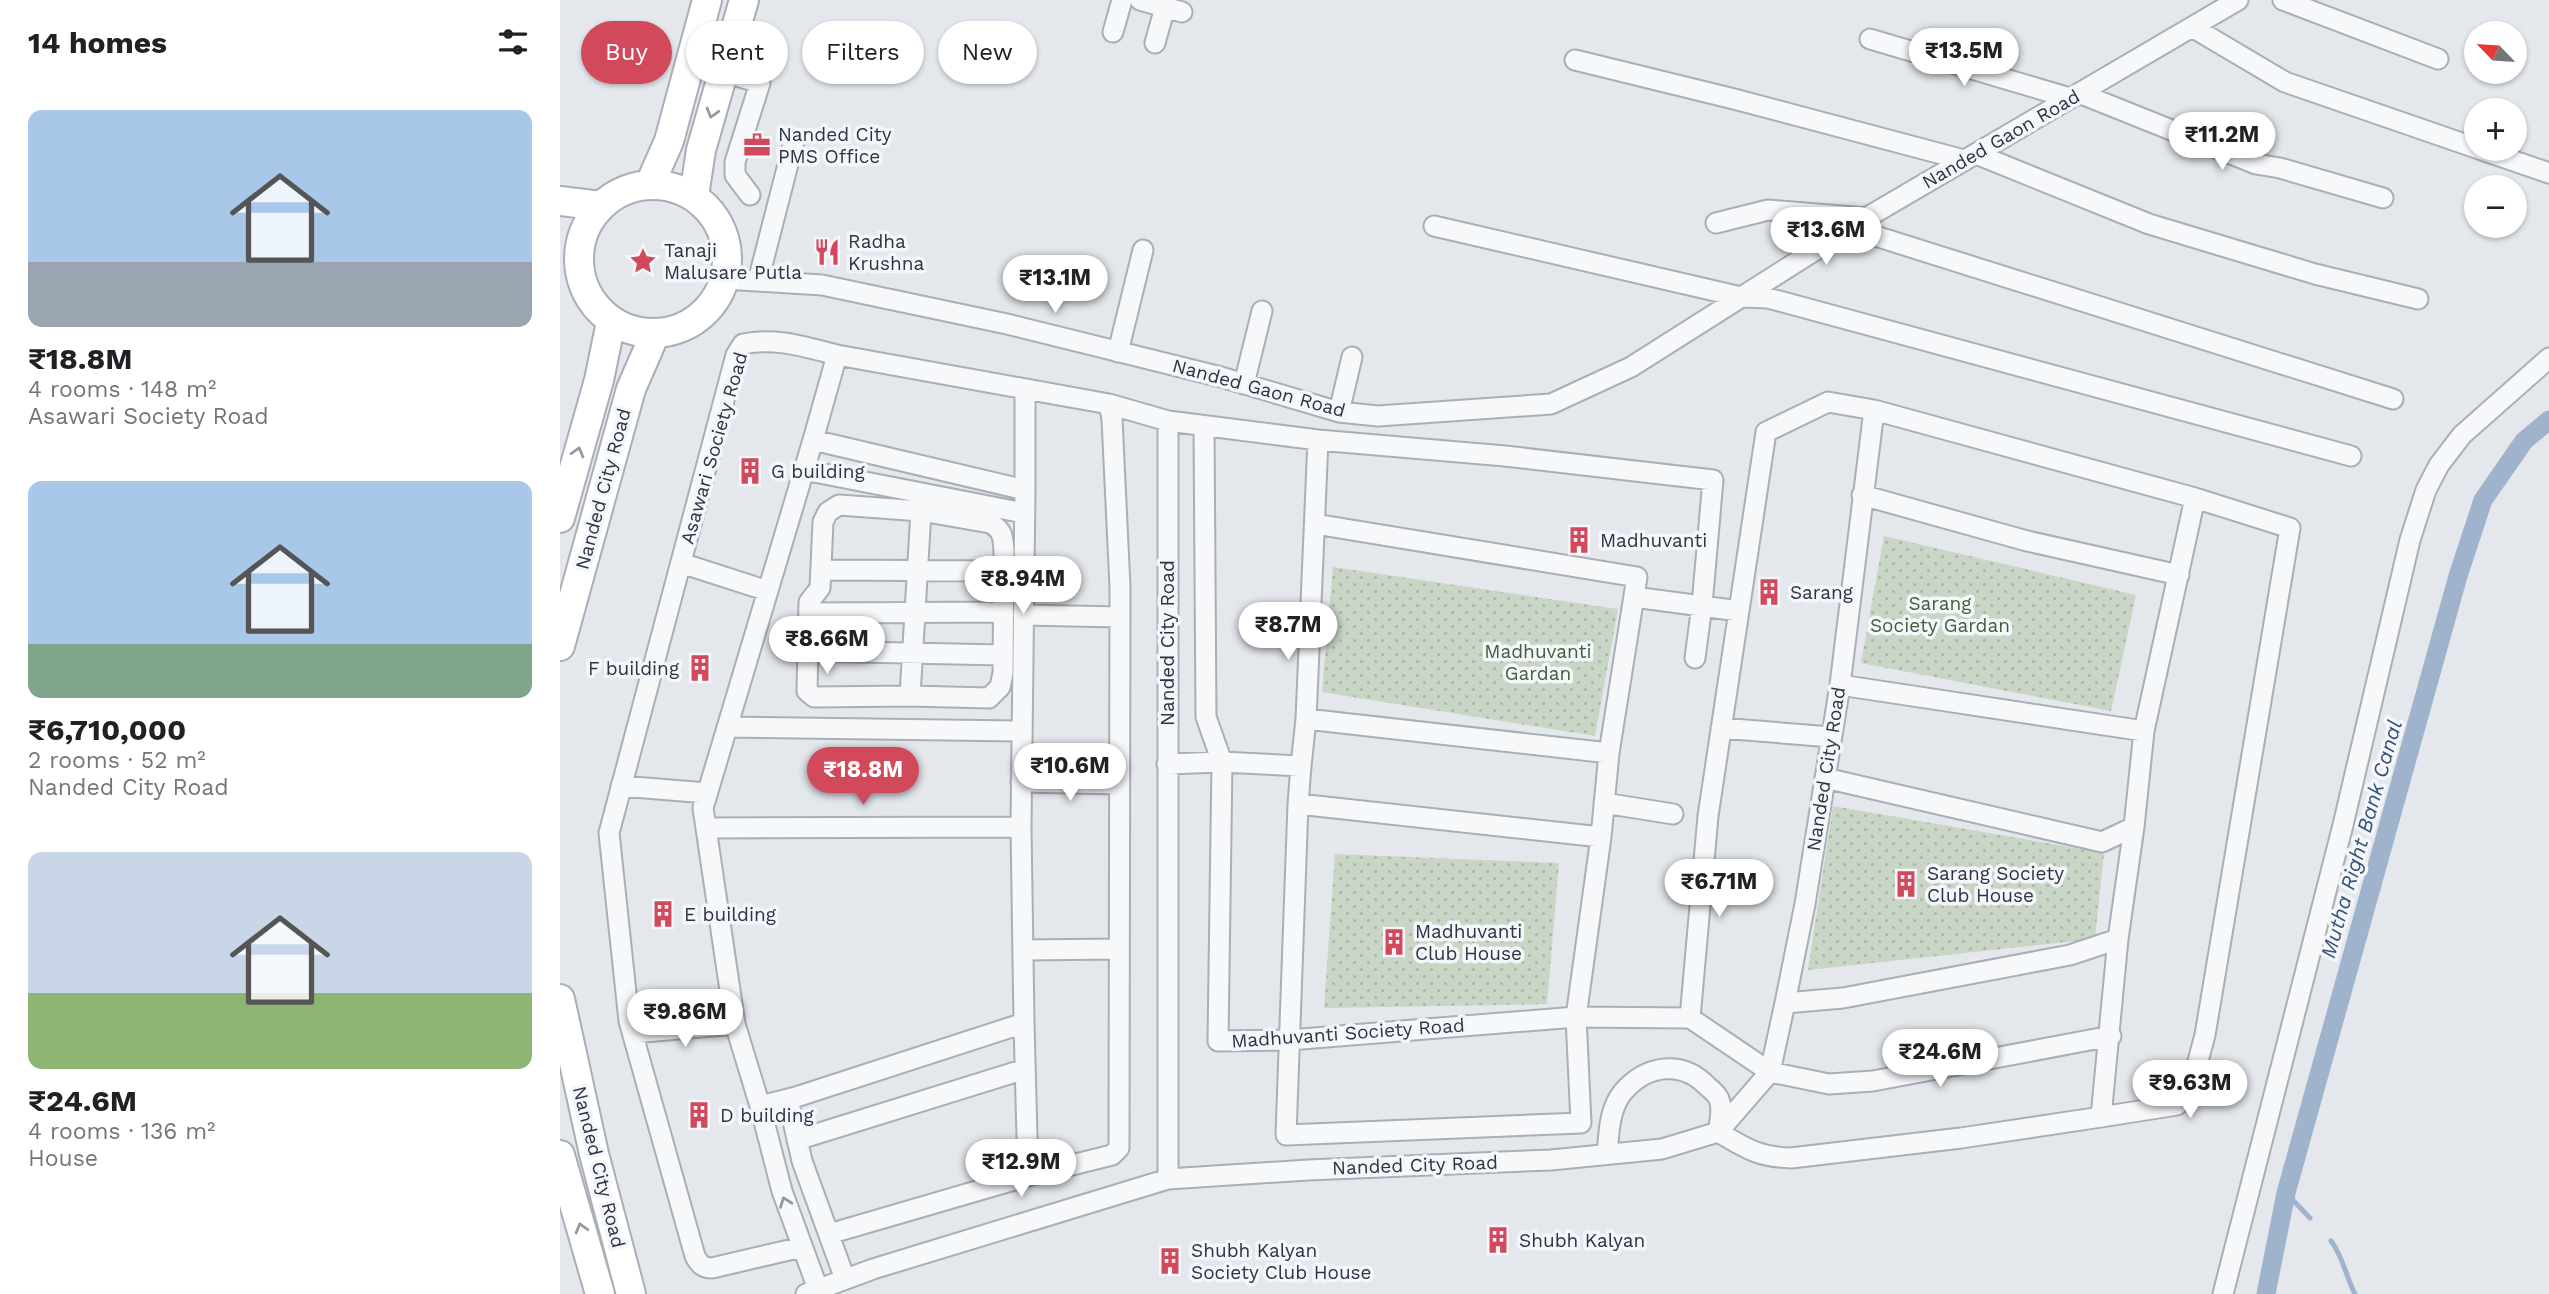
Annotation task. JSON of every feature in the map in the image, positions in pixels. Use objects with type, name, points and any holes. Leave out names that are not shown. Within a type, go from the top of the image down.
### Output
[{"type":"street","points":[[650,184],[669,141],[708,0]]},
{"type":"street","points":[[738,21],[744,0]]},
{"type":"street","points":[[1113,32],[1122,0]]},
{"type":"street","points":[[1140,0],[1173,10],[1155,43]]},
{"type":"street","name":"Nanded Gaon Road","points":[[724,279],[822,285],[1007,324],[1244,384],[1339,412],[1378,416],[1551,404],[1631,367],[1858,223],[2238,0]]},
{"type":"street","points":[[2283,0],[2438,59]]},
{"type":"street","points":[[2192,27],[2284,82],[2464,143]]},
{"type":"street","points":[[1870,39],[2074,96],[2256,164],[2280,168],[2383,198]]},
{"type":"street","points":[[1575,60],[1970,157],[2149,224],[2315,274],[2418,299]]},
{"type":"street","points":[[694,196],[701,150],[720,84]]},
{"type":"street","points":[[750,195],[735,175],[735,162],[760,84]]},
{"type":"street","points":[[758,281],[794,141]]},
{"type":"street","points":[[2515,161],[2549,173]]},
{"type":"street","points":[[650,184],[673,187],[694,196],[711,212],[722,233],[727,256],[724,279],[715,300],[699,318],[678,329],[655,334],[632,331],[611,322],[594,306],[582,285],[571,237],[601,206],[626,189],[650,184]]},
{"type":"street","points":[[560,201],[601,206]]},
{"type":"street","points":[[1716,223],[1768,210],[1858,223],[2393,399]]},
{"type":"street","points":[[1434,226],[1741,297],[1768,299],[2351,456]]},
{"type":"street","points":[[1118,352],[1143,250]]},
{"type":"street","points":[[1244,384],[1262,311]]},
{"type":"street","name":"Nanded City Road","points":[[560,518],[599,380],[611,322]]},
{"type":"street","name":"Nanded City Road","points":[[560,646],[631,389],[655,334]]},
{"type":"street","name":"Asawari Society Road","points":[[802,1247],[712,1268],[705,1268],[698,1263],[629,1021],[609,833],[736,355],[743,344],[758,341],[785,342],[837,355],[1109,404],[1168,421],[1318,440]]},
{"type":"street","points":[[812,1291],[802,1247],[778,1181],[760,1106],[735,1024],[703,808],[837,355]]},
{"type":"street","points":[[1339,412],[1352,357]]},
{"type":"street","points":[[2223,1294],[2343,825],[2410,540],[2426,490],[2439,465],[2462,435],[2549,358]]},
{"type":"street","points":[[1025,390],[1021,827],[1028,1176]]},
{"type":"street","points":[[1607,1154],[1611,1115],[1623,1092],[1646,1074],[1663,1069],[1685,1070],[1698,1076],[1719,1099],[1721,1115],[1718,1132],[1751,1152],[1770,1157],[1791,1158],[1961,1138],[2177,1105],[2190,1091],[2205,1035],[2290,528],[2195,498],[1874,410],[1828,402],[1766,432],[1708,816],[1690,1018],[1770,1072],[1829,1084],[1873,1081],[2111,1036]]},
{"type":"street","points":[[829,1234],[1028,1176],[1112,1155],[1119,1148],[1120,617],[1112,419],[1109,404]]},
{"type":"street","name":"Nanded City Road","points":[[812,1291],[1168,1179],[1551,1160],[1662,1149],[1718,1132],[1770,1072],[1785,1003],[1805,904],[1840,685],[1874,410]]},
{"type":"street","name":"Nanded City Road","points":[[1168,421],[1168,1179]]},
{"type":"street","points":[[1205,426],[1206,717],[1222,762]]},
{"type":"street","points":[[813,440],[1025,490]]},
{"type":"street","points":[[1315,524],[1637,577],[1609,753],[1601,837],[1576,1017],[1581,1123],[1286,1135],[1298,804],[1306,719],[1318,440],[1506,456],[1713,480],[1695,658]]},
{"type":"street","points":[[804,470],[922,502],[990,523],[999,528],[1003,535],[1003,655],[1000,687],[989,698],[814,698],[807,691],[809,602],[820,588],[823,522],[828,512],[839,505],[922,502],[1024,513]]},
{"type":"street","points":[[1862,495],[2028,541],[2179,575]]},
{"type":"street","points":[[2101,1117],[2111,1036],[2118,939],[2144,731],[2195,498]]},
{"type":"street","points":[[910,696],[922,502]]},
{"type":"street","name":"Asawari Society Road","points":[[681,563],[768,591]]},
{"type":"street","points":[[821,570],[1004,571]]},
{"type":"street","points":[[1634,597],[1739,611]]},
{"type":"street","points":[[809,613],[1003,612]]},
{"type":"street","points":[[1023,615],[1120,617]]},
{"type":"street","points":[[808,652],[1003,655]]},
{"type":"street","points":[[1840,685],[2144,731]]},
{"type":"street","points":[[1306,719],[1609,753]]},
{"type":"street","points":[[727,727],[1022,731]]},
{"type":"street","points":[[1721,728],[1831,737]]},
{"type":"street","points":[[1167,764],[1222,762],[1301,766]]},
{"type":"street","name":"Madhuvanti Society Road","points":[[1222,762],[1218,1041],[1289,1041],[1576,1017],[1690,1018]]},
{"type":"street","points":[[1825,778],[2102,842],[2134,827]]},
{"type":"street","points":[[1021,782],[1119,784]]},
{"type":"street","points":[[621,786],[707,793]]},
{"type":"street","points":[[1604,803],[1673,814]]},
{"type":"street","points":[[1298,804],[1601,837]]},
{"type":"street","points":[[706,828],[1021,827]]},
{"type":"street","points":[[1785,1003],[1843,998],[2070,955],[2118,939]]},
{"type":"street","points":[[1023,950],[1119,949]]},
{"type":"street","name":"Nanded City Road","points":[[560,999],[594,1154],[631,1294]]},
{"type":"street","points":[[760,1106],[1024,1023]]},
{"type":"street","points":[[633,1033],[735,1024]]},
{"type":"street","points":[[797,1140],[1026,1069]]},
{"type":"street","points":[[788,1099],[802,1161],[845,1279]]},
{"type":"street","name":"Nanded City Road","points":[[560,1155],[600,1294]]},
{"type":"green space","name":"Sarang Society Gardan","points":[[1884,536],[2136,595],[2111,711],[1861,663]]},
{"type":"green space","name":"Madhuvanti Gardan","points":[[1333,567],[1618,609],[1595,736],[1322,692]]},
{"type":"green space","points":[[1833,806],[2104,853],[2095,939],[1808,970]]},
{"type":"green space","points":[[1335,854],[1559,863],[1547,1004],[1324,1008]]},
{"type":"waterway","name":"Mutha Right Bank Canal","points":[[2266,1294],[2286,1193],[2458,576],[2483,500],[2524,441],[2549,420]]},
{"type":"waterway","points":[[2286,1193],[2310,1218]]},
{"type":"waterway","points":[[2331,1241],[2339,1253],[2355,1294]]},
{"type":"place","name":"Nanded City PMS Office","points":[[757,145]]},
{"type":"place","name":"Radha Krushna","points":[[827,252]]},
{"type":"place","name":"Tanaji Malusare Putla","points":[[643,261]]},
{"type":"place","name":"G building","points":[[750,471]]},
{"type":"place","name":"Madhuvanti","points":[[1579,540]]},
{"type":"place","name":"Sarang","points":[[1769,592]]},
{"type":"place","name":"F building","points":[[700,668]]},
{"type":"place","name":"Sarang Society Club House","points":[[1906,884]]},
{"type":"place","name":"E building","points":[[663,914]]},
{"type":"place","name":"Madhuvanti Club House","points":[[1394,942]]},
{"type":"place","name":"D building","points":[[699,1115]]},
{"type":"place","name":"Shubh Kalyan","points":[[1498,1240]]},
{"type":"place","name":"Shubh Kalyan Society Club House","points":[[1170,1261]]}]
